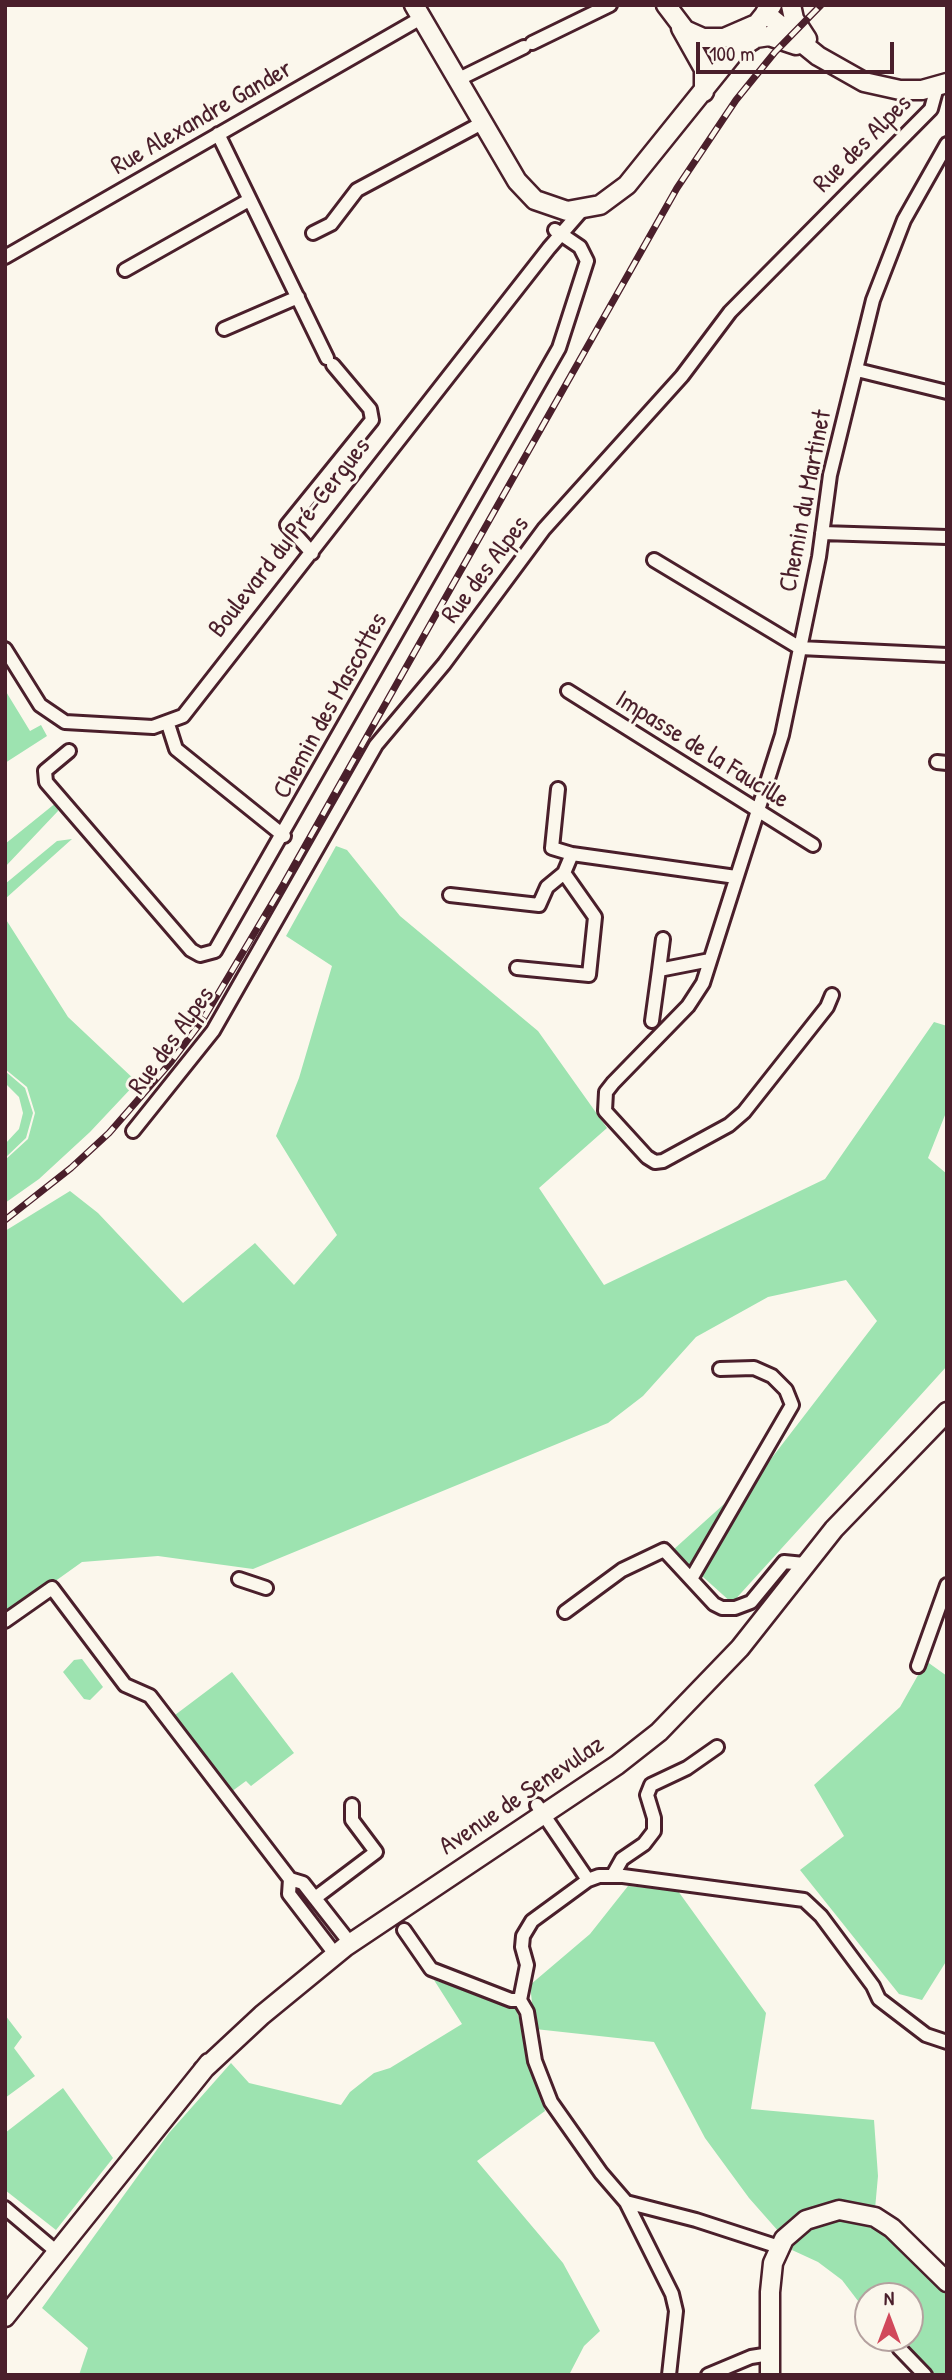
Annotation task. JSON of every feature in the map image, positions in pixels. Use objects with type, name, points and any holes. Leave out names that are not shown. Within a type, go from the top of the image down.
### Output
[{"type":"main road","points":[[666,5],[705,69],[704,92]]},
{"type":"main road","points":[[791,5],[794,19],[818,56]]},
{"type":"main road","points":[[418,12],[482,123],[527,193],[545,206],[557,210]]},
{"type":"main road","points":[[680,25],[696,36],[717,39],[765,14],[818,56]]},
{"type":"main road","name":"Boulevard du Pré-Cergues","points":[[557,210],[582,210],[610,199],[627,185],[765,14]]},
{"type":"main road","points":[[741,47],[756,38],[776,37],[818,56],[857,79],[882,88],[910,90],[942,85]]},
{"type":"main road","name":"Avenue de Senevulaz","points":[[5,2317],[203,2070],[267,1997],[339,1944],[540,1810],[657,1723],[711,1678],[740,1647],[804,1564],[947,1412]]},
{"type":"main road","points":[[770,2375],[770,2285],[779,2247],[791,2231],[813,2217],[833,2211],[860,2212],[892,2228],[947,2283]]},
{"type":"street","points":[[457,80],[610,5]]},
{"type":"street","name":"Rue Alexandre Gander","points":[[5,257],[218,134],[418,12]]},
{"type":"street","name":"Rue des Alpes","points":[[133,1131],[213,1031],[376,745],[444,664],[544,529],[682,376],[730,312],[931,109],[942,85]]},
{"type":"street","points":[[313,233],[331,224],[357,190],[482,123]]},
{"type":"street","points":[[218,134],[330,361],[370,409],[372,419],[369,427],[287,525],[312,553]]},
{"type":"street","name":"Chemin du Martinet","points":[[832,995],[827,1007],[744,1112],[729,1125],[663,1161],[655,1162],[647,1157],[605,1111],[606,1092],[697,996],[710,960],[782,735],[822,533],[830,475],[873,300],[888,257],[923,183],[947,144]]},
{"type":"street","points":[[125,270],[249,200]]},
{"type":"street","points":[[557,210],[558,232]]},
{"type":"street","name":"Boulevard du Pré-Cergues","points":[[168,724],[191,709],[558,232],[582,210]]},
{"type":"street","name":"Chemin des Mascottes","points":[[68,751],[47,768],[45,780],[83,828],[195,953],[211,954],[219,947],[284,836],[559,348],[587,266],[584,251],[558,232]]},
{"type":"street","points":[[224,329],[298,298]]},
{"type":"street","points":[[857,370],[947,392]]},
{"type":"street","points":[[822,533],[947,537]]},
{"type":"street","points":[[653,560],[800,648],[947,655]]},
{"type":"street","points":[[5,649],[40,705],[58,719],[79,725],[148,728],[168,724],[176,749],[284,836]]},
{"type":"street","name":"Impasse de la Faucille","points":[[568,691],[813,845]]},
{"type":"street","points":[[558,789],[552,848],[572,854],[736,877]]},
{"type":"street","points":[[450,895],[539,905],[547,887],[564,873],[572,854]]},
{"type":"street","points":[[517,968],[589,975],[595,917],[564,873]]},
{"type":"street","points":[[652,1021],[663,939]]},
{"type":"street","points":[[659,970],[710,960]]},
{"type":"street","points":[[691,1579],[792,1405],[786,1390],[772,1376],[754,1368],[720,1369]]},
{"type":"street","points":[[565,1612],[622,1570],[664,1550],[718,1606],[735,1608],[751,1602],[781,1564],[791,1561],[804,1564]]},
{"type":"street","points":[[239,1579],[266,1588]]},
{"type":"street","points":[[918,1665],[947,1585]]},
{"type":"street","points":[[5,1621],[52,1588],[125,1685],[149,1696],[290,1879],[303,1883],[315,1898],[339,1944]]},
{"type":"street","points":[[613,1875],[622,1859],[652,1835],[654,1818],[647,1796],[651,1785],[687,1768],[717,1747]]},
{"type":"street","points":[[315,1898],[376,1852],[352,1820],[352,1805]]},
{"type":"street","points":[[540,1810],[588,1881]]},
{"type":"street","points":[[669,2375],[676,2311],[673,2294],[626,2202],[601,2173],[551,2102],[536,2061],[527,2011],[520,2000],[527,1965],[522,1947],[523,1936],[532,1921],[588,1881],[613,1875],[752,1891],[804,1900],[821,1916],[873,1986],[879,1999],[926,2035],[947,2042]]},
{"type":"street","points":[[290,1879],[289,1894],[339,1944]]},
{"type":"street","points":[[404,1930],[431,1969],[511,2000],[520,2000]]},
{"type":"street","points":[[626,2202],[696,2220],[779,2247]]},
{"type":"street","points":[[5,2208],[57,2252]]},
{"type":"street","points":[[903,2352],[925,2375]]},
{"type":"street","points":[[708,2375],[751,2357],[770,2354]]},
{"type":"green space","points":[[5,690],[30,731],[41,725],[47,736],[5,763]]},
{"type":"green space","points":[[57,802],[58,811],[5,867],[5,844]]},
{"type":"green space","points":[[72,839],[5,899],[5,884],[57,841]]},
{"type":"green space","points":[[336,846],[347,850],[400,916],[538,1031],[607,1128],[539,1188],[604,1285],[825,1179],[934,1022],[947,1026],[947,1110],[928,1158],[947,1174],[947,1366],[732,1603],[673,1550],[764,1468],[877,1321],[846,1280],[768,1297],[696,1337],[643,1396],[608,1423],[253,1569],[158,1556],[82,1562],[5,1617],[5,1231],[70,1191],[98,1213],[183,1303],[255,1243],[294,1285],[337,1235],[276,1136],[299,1078],[332,966],[286,936]]},
{"type":"green space","points":[[5,918],[68,1017],[137,1082],[90,1132],[39,1179],[5,1203],[5,1160],[28,1139],[35,1113],[27,1087],[5,1069]]},
{"type":"green space","points":[[5,1071],[25,1088],[33,1113],[26,1138],[5,1158],[5,1144],[19,1129],[23,1113],[19,1097],[5,1083]]},
{"type":"green space","points":[[82,1659],[103,1687],[90,1700],[84,1699],[63,1672],[74,1660]]},
{"type":"green space","points":[[926,1661],[947,1676],[947,1960],[922,2000],[899,1994],[800,1870],[844,1836],[814,1785],[900,1707]]},
{"type":"green space","points":[[232,1672],[294,1753],[251,1786],[246,1781],[231,1792],[175,1715]]},
{"type":"green space","points":[[628,1886],[678,1891],[766,2013],[751,2109],[874,2120],[878,2176],[875,2209],[846,2203],[824,2205],[791,2218],[779,2232],[749,2198],[705,2138],[654,2042],[535,2029],[530,1985],[590,1934]]},
{"type":"green space","points":[[434,1980],[516,2008],[545,2111],[477,2161],[563,2263],[600,2331],[584,2346],[569,2375],[79,2375],[88,2348],[42,2308],[169,2133],[231,2063],[249,2083],[341,2105],[350,2092],[374,2073],[390,2068],[462,2024]]},
{"type":"green space","points":[[5,2015],[22,2037],[14,2048],[35,2076],[5,2098]]},
{"type":"green space","points":[[63,2088],[113,2158],[56,2230],[5,2190],[5,2133]]},
{"type":"green space","points":[[834,2218],[865,2221],[890,2236],[947,2293],[947,2375],[935,2375],[908,2352],[924,2352],[924,2282],[854,2282],[854,2296],[842,2280],[818,2262],[792,2250],[794,2238],[807,2227]]},
{"type":"railway","points":[[5,1220],[71,1168],[109,1133],[171,1062],[202,1021],[283,885],[677,188],[736,100],[775,52],[821,5]]}]
